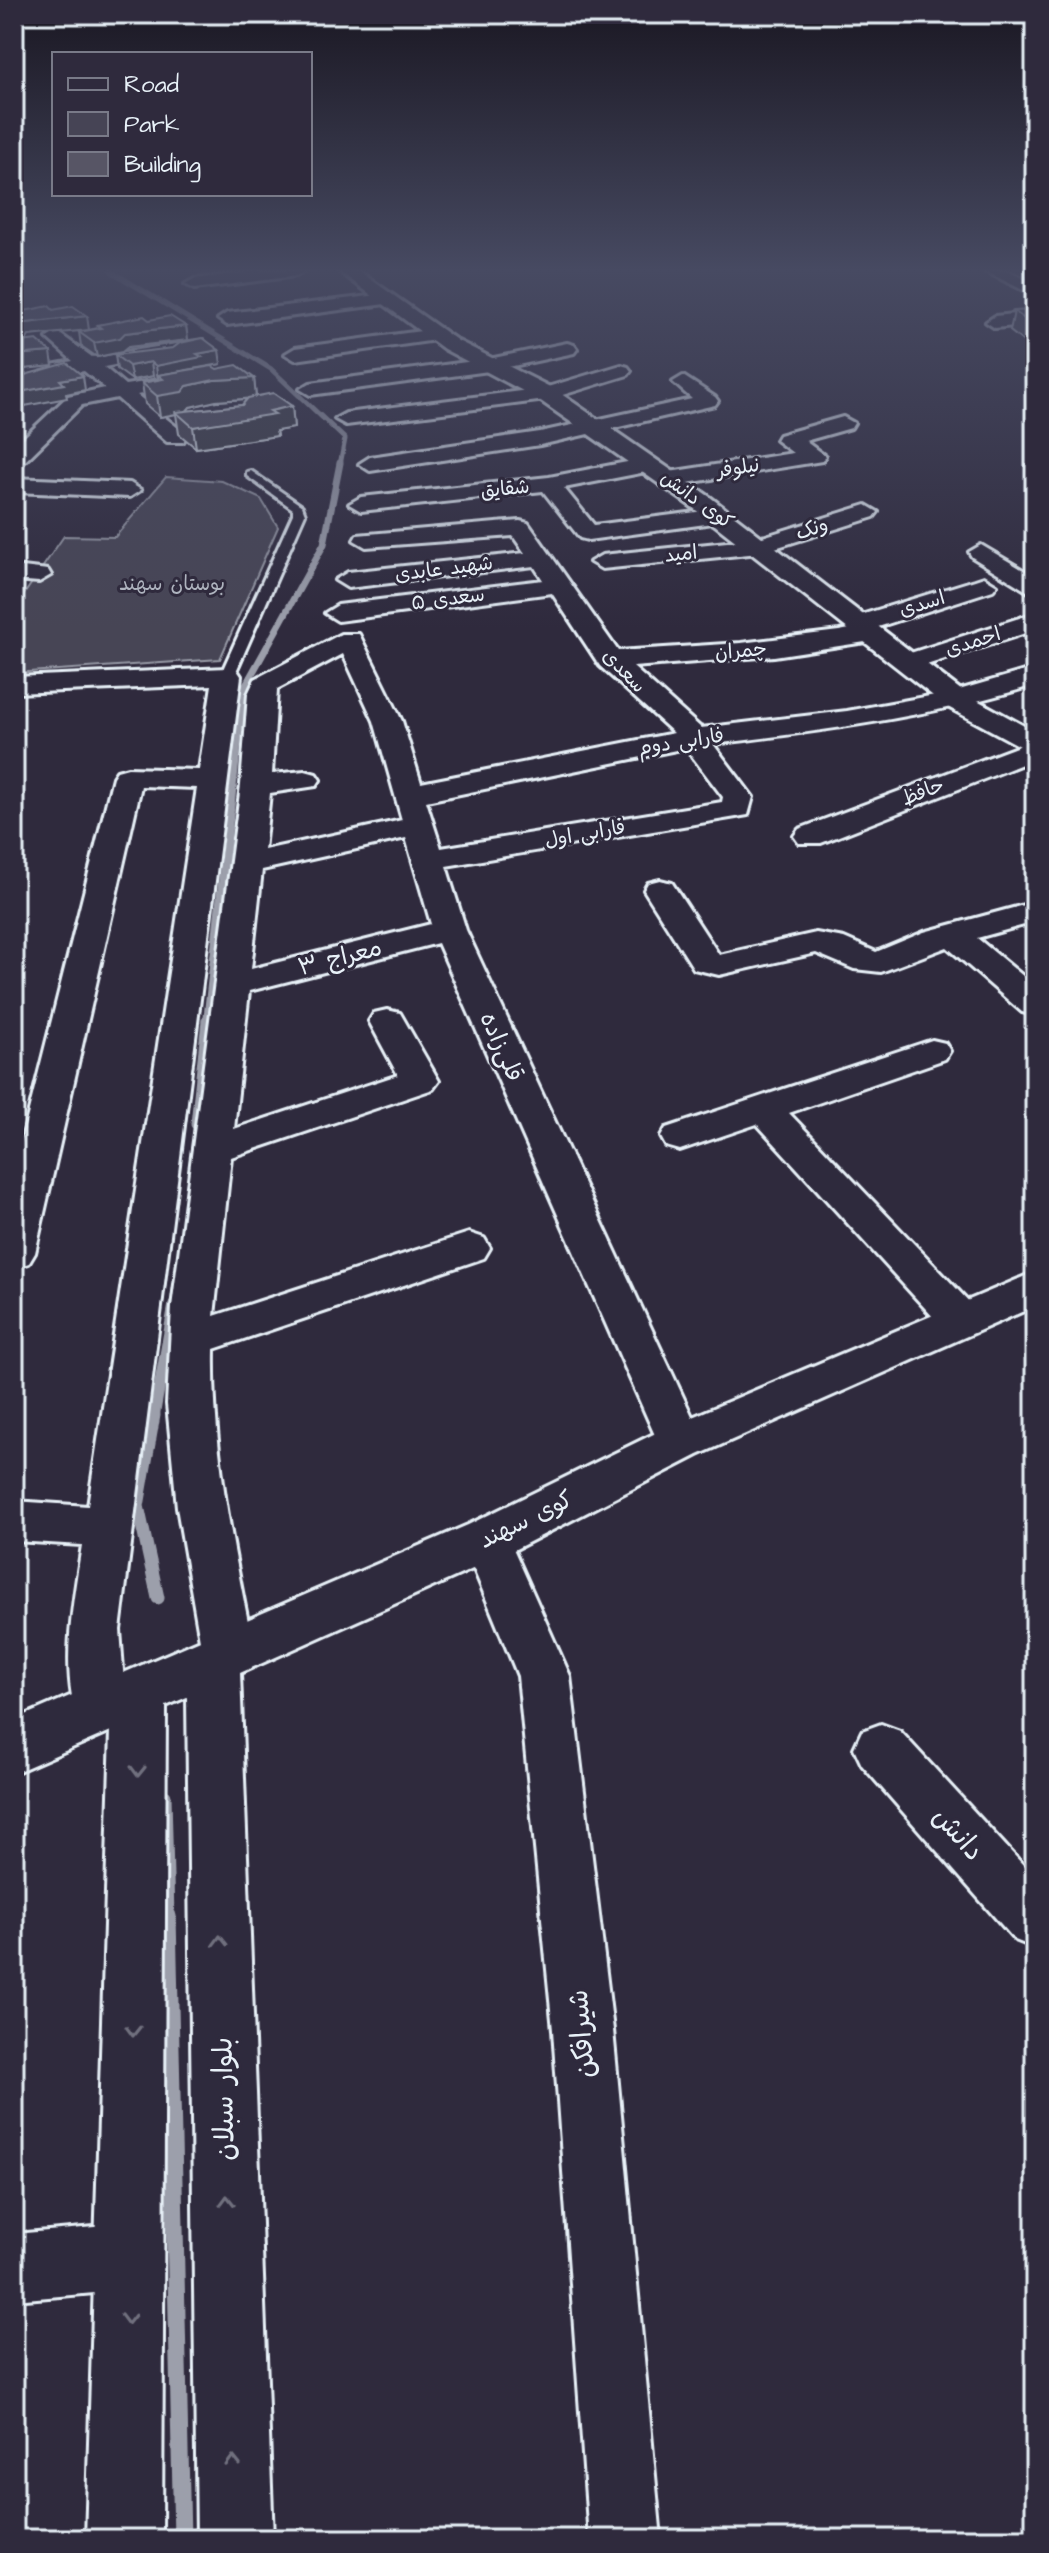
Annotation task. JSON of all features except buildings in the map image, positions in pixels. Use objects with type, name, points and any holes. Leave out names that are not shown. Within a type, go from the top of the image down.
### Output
[{"type":"street","points":[[14,459],[75,400],[129,390]]},
{"type":"street","name":"کوی دانش","points":[[538,390],[720,516],[956,700],[1035,747]]},
{"type":"street","points":[[346,419],[559,390]]},
{"type":"street","points":[[370,464],[483,451],[596,430],[708,401],[694,390]]},
{"type":"street","points":[[119,392],[175,437]]},
{"type":"street","points":[[156,422],[187,415]]},
{"type":"street","name":"نیلوفر","points":[[669,479],[814,456],[787,440],[843,423]]},
{"type":"street","name":"شقایق","points":[[361,504],[549,484],[648,465]]},
{"type":"street","points":[[549,484],[588,533],[720,516]]},
{"type":"street","points":[[14,485],[130,490]]},
{"type":"street","name":"ونک","points":[[759,546],[866,512]]},
{"type":"street","name":"شقایق","points":[[366,540],[520,528]]},
{"type":"street","name":"سعدی","points":[[520,528],[610,660],[693,738],[738,797],[739,804]]},
{"type":"street","name":"امید","points":[[602,562],[759,546]]},
{"type":"street","points":[[981,552],[1035,588]]},
{"type":"street","name":"شهید عابدی","points":[[348,580],[541,558]]},
{"type":"street","name":"سعدی ۵","points":[[344,626],[559,585]]},
{"type":"street","name":"اسدی","points":[[866,628],[984,585]]},
{"type":"street","name":"احمدی","points":[[911,662],[1035,621]]},
{"type":"street","points":[[221,1655],[190,1404],[192,1340],[210,1150],[256,785],[265,685],[344,626]]},
{"type":"street","name":"قلی‌زاده","points":[[344,626],[388,721],[449,930],[681,1442]]},
{"type":"street","name":"چمران","points":[[610,660],[731,653],[813,644],[866,628]]},
{"type":"street","points":[[14,685],[227,676],[95,1630],[119,1701],[129,2257],[124,2539]]},
{"type":"street","name":"فارابی دوم","points":[[246,864],[413,810],[693,738],[847,720],[956,700],[1035,676]]},
{"type":"street","name":"حافظ","points":[[810,836],[1035,747]]},
{"type":"street","points":[[14,1253],[128,777],[213,779]]},
{"type":"street","points":[[256,785],[305,780]]},
{"type":"street","name":"فارابی اول","points":[[428,860],[737,809],[739,804]]},
{"type":"street","points":[[660,890],[706,962],[713,964],[816,943],[832,945],[866,962],[881,962],[952,934],[1035,912]]},
{"type":"street","name":"معراج ۳","points":[[231,985],[449,930]]},
{"type":"street","points":[[952,934],[1035,1004]]},
{"type":"street","points":[[210,1150],[420,1081],[387,1021]]},
{"type":"street","points":[[680,1137],[932,1051]]},
{"type":"street","points":[[765,1110],[961,1320]]},
{"type":"street","points":[[192,1340],[469,1248]]},
{"type":"street","name":"کوی سهند","points":[[14,1747],[486,1540],[681,1442],[1035,1288]]},
{"type":"street","points":[[14,1521],[109,1527]]},
{"type":"street","name":"شیر‌افکن","points":[[486,1540],[544,1676],[583,2030],[625,2539]]},
{"type":"street","name":"بلوار سبلان","points":[[221,1655],[235,2539]]},
{"type":"street","name":"دانش","points":[[881,1748],[1035,1920]]},
{"type":"street","points":[[14,2267],[129,2257]]},
{"type":"lane","points":[[227,676],[299,514],[298,508],[251,474]]},
{"type":"green space","name":"بوستان سهند","points":[[166,477],[222,481],[261,499],[278,527],[220,659],[14,673],[14,609],[64,536],[115,537]]},
{"type":"waterway","points":[[293,390],[345,439],[340,465]]},
{"type":"waterway","points":[[241,711],[243,690],[324,544],[340,463]]},
{"type":"waterway","points":[[207,1022],[241,709]]},
{"type":"waterway","points":[[196,1124],[207,1020]]},
{"type":"waterway","points":[[154,1417],[174,1304]]},
{"type":"waterway","points":[[154,1415],[138,1506],[158,1598]]},
{"type":"waterway","points":[[165,1796],[168,1918]]},
{"type":"waterway","points":[[168,1916],[182,2539]]}]
